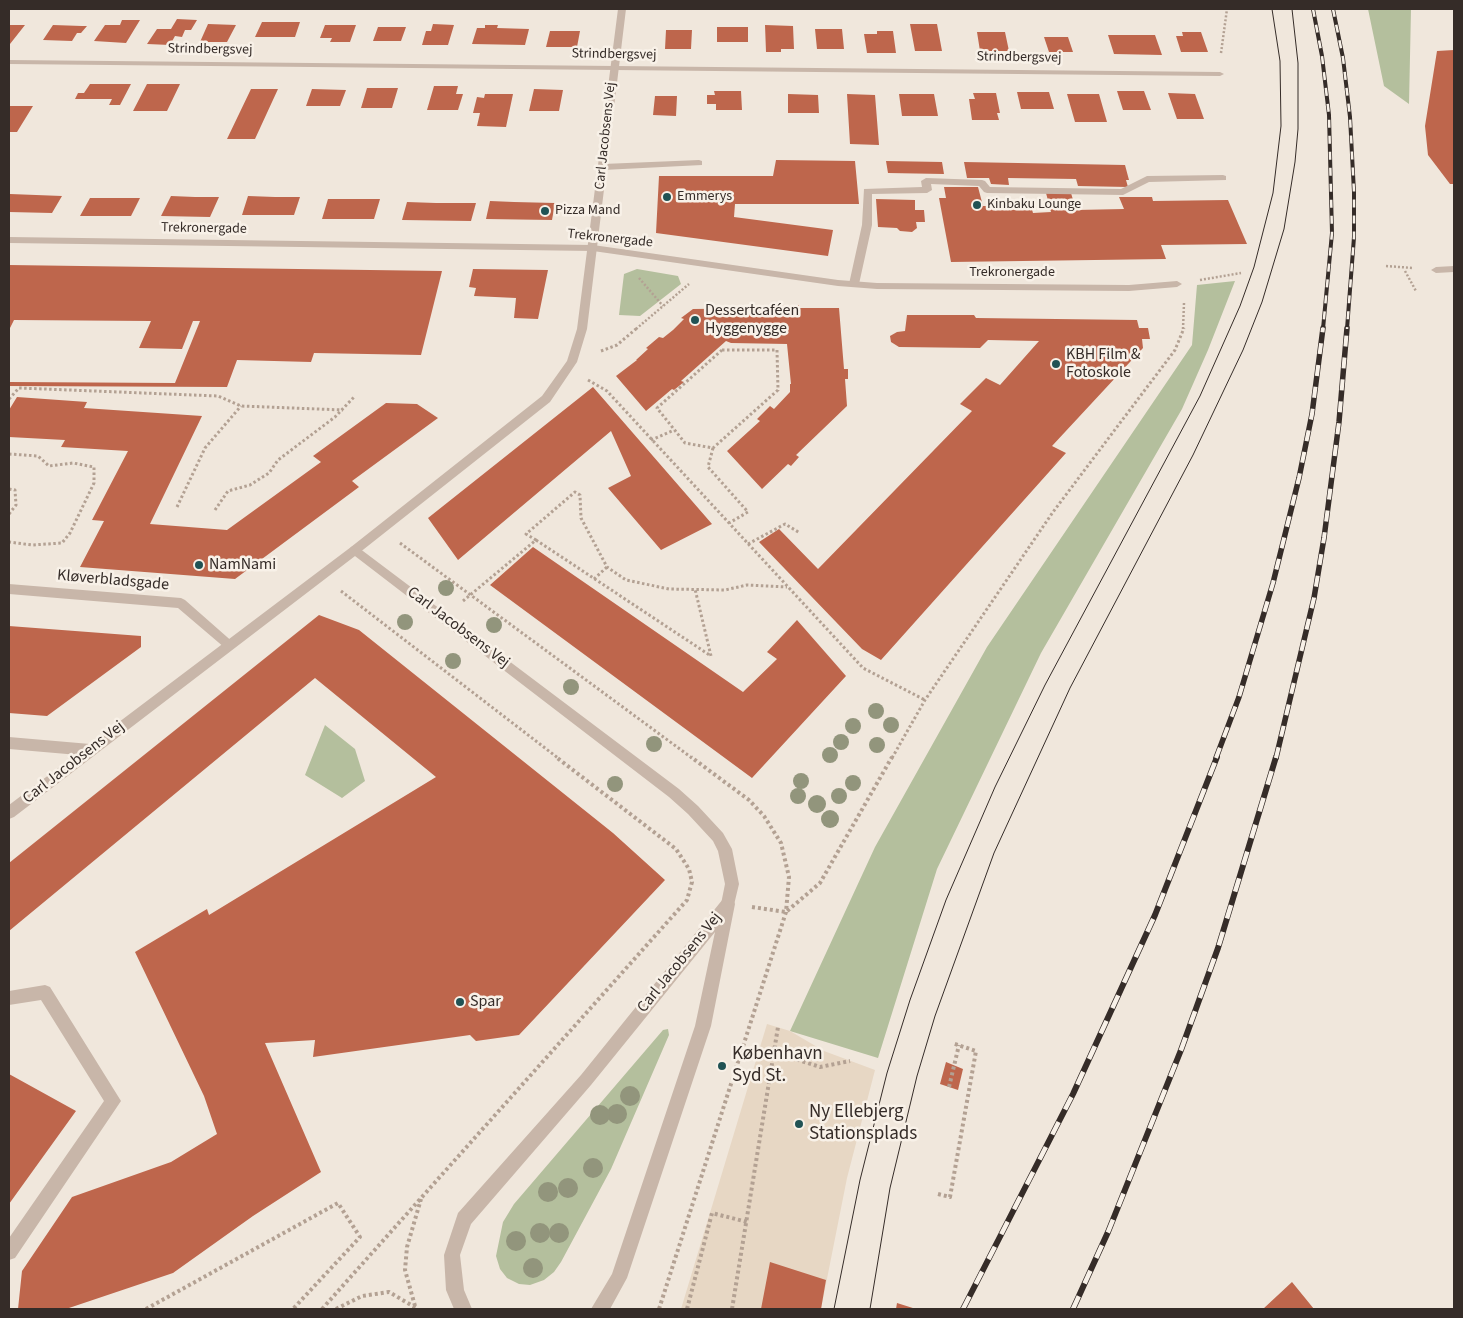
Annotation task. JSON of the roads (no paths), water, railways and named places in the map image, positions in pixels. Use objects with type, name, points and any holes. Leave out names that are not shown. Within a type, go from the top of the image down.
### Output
[{"type":"street","name":"Carl Jacobsens Vej","points":[[9,813],[355,550],[546,399],[570,365],[582,329],[622,9]]},
{"type":"street","name":"Strindbergsvej","points":[[9,62],[1220,74]]},
{"type":"street","points":[[603,167],[699,164]]},
{"type":"street","points":[[854,284],[867,225],[867,191],[927,190],[926,181],[982,183],[987,190],[1123,192],[1147,179],[1223,178]]},
{"type":"street","name":"Trekronergade","points":[[9,240],[593,248],[854,284],[1129,288],[1177,284]]},
{"type":"street","points":[[1436,270],[1454,269]]},
{"type":"street","name":"Carl Jacobsens Vej","points":[[355,550],[674,793],[718,837],[725,849],[732,884],[728,904],[586,1080],[464,1219],[452,1255],[454,1290],[463,1309]]},
{"type":"street","name":"Kløverbladsgade","points":[[9,589],[181,603],[229,644]]},
{"type":"street","points":[[9,743],[90,750]]},
{"type":"street","points":[[600,1309],[619,1278],[704,1026],[728,904]]},
{"type":"street","points":[[9,998],[45,992],[113,1101],[9,1252]]},
{"type":"tram line","points":[[834,1309],[860,1180],[887,1073],[910,1000],[946,900],[995,787],[1045,685],[1200,396],[1240,306],[1254,267],[1273,193],[1281,126],[1280,61],[1272,9]]},
{"type":"tram line","points":[[870,1309],[890,1188],[917,1076],[935,1016],[994,853],[1070,688],[1193,455],[1243,350],[1262,302],[1284,229],[1295,162],[1298,129],[1298,63],[1292,9]]},
{"type":"railway","points":[[1313,9],[1322,56],[1329,115],[1332,233],[1323,329]]},
{"type":"railway","points":[[1333,9],[1343,58],[1350,117],[1354,192],[1354,237],[1347,329]]},
{"type":"railway","points":[[1216,758],[1239,697],[1273,583],[1299,478],[1312,414],[1323,328]]},
{"type":"railway","points":[[1276,758],[1314,598],[1324,538],[1339,422],[1347,328]]},
{"type":"railway","points":[[963,1309],[1073,1094],[1155,915],[1217,757]]},
{"type":"railway","points":[[1073,1309],[1108,1232],[1181,1050],[1218,948],[1276,757]]},
{"type":"place","name":"Emmerys","points":[[667,197]]},
{"type":"place","name":"Kinbaku Lounge","points":[[977,205]]},
{"type":"place","name":"Pizza Mand","points":[[545,211]]},
{"type":"place","name":"Dessertcaféen Hyggenygge","points":[[695,320]]},
{"type":"place","name":"KBH Film & Fotoskole","points":[[1056,364]]},
{"type":"place","name":"NamNami","points":[[199,565]]},
{"type":"place","name":"Spar","points":[[460,1002]]},
{"type":"place","name":"København Syd St.","points":[[722,1066]]},
{"type":"place","name":"Ny Ellebjerg Stationsplads","points":[[799,1124]]}]
